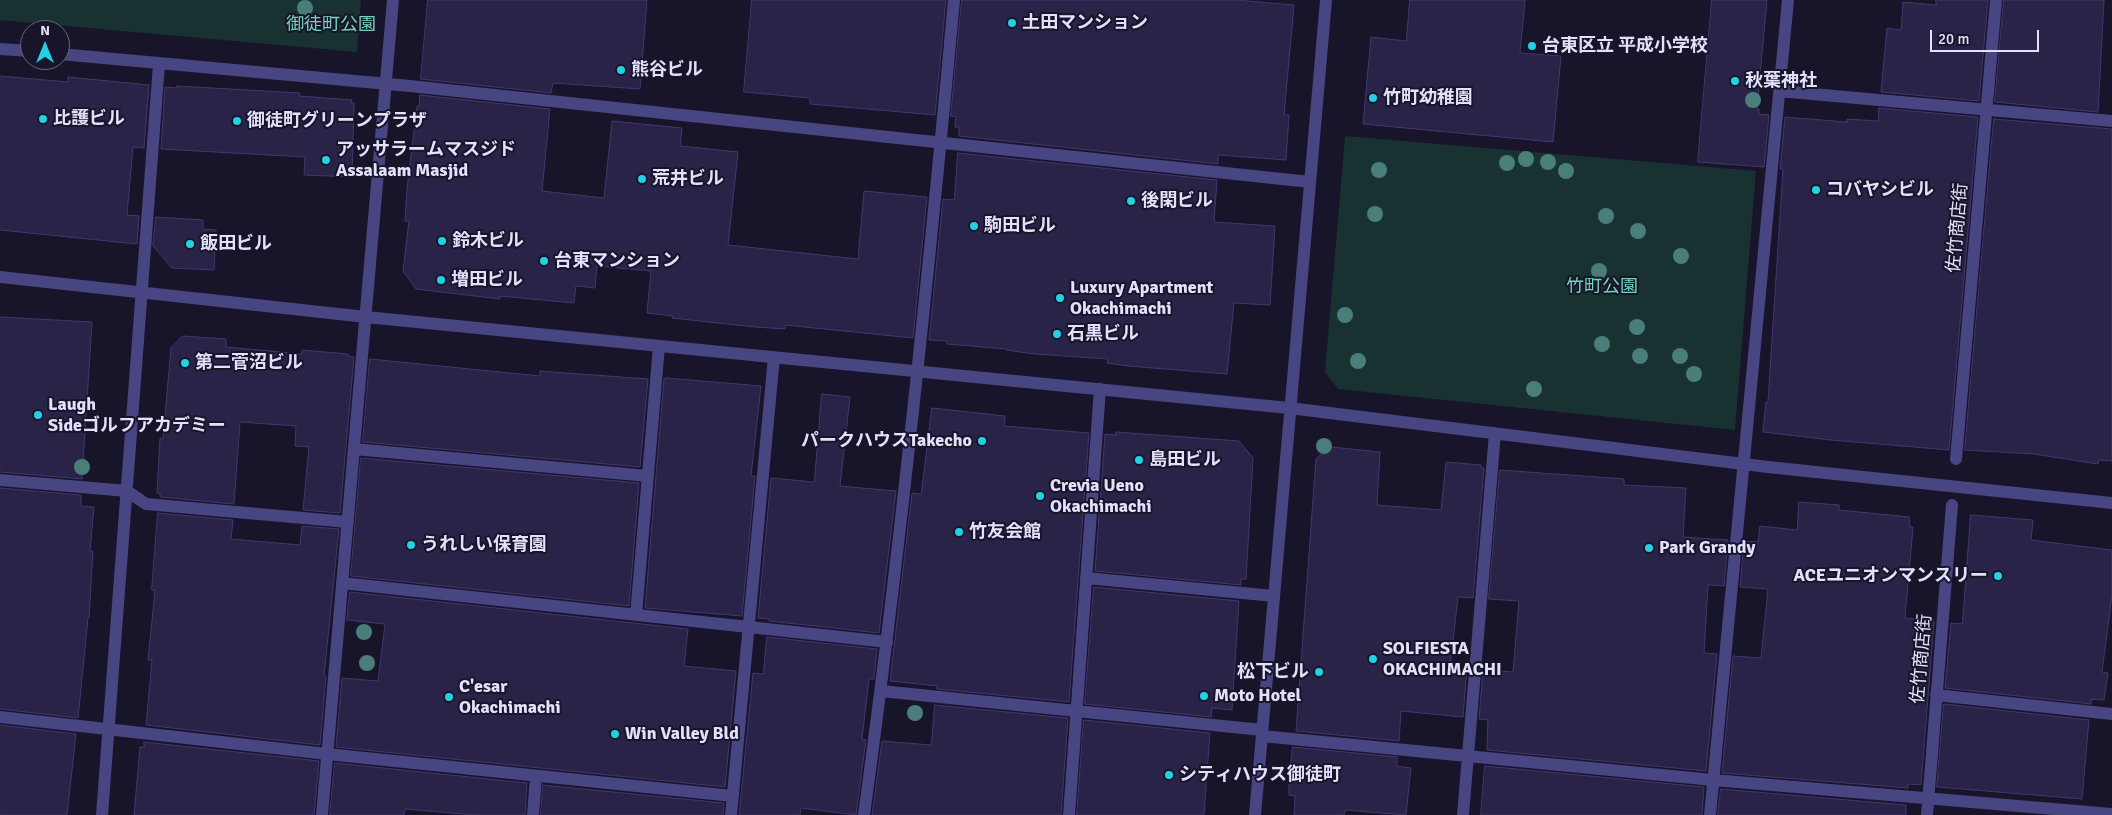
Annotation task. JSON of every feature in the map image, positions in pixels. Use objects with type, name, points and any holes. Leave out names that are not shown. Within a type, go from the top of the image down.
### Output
[{"type":"street","points":[[322,815],[393,0]]},
{"type":"street","points":[[864,815],[881,691],[919,372],[954,0]]},
{"type":"street","points":[[1255,815],[1326,0]]},
{"type":"street","points":[[1710,815],[1788,0]]},
{"type":"street","name":"佐竹商店街","points":[[1956,459],[1996,0]]},
{"type":"street","points":[[0,49],[20,51]]},
{"type":"street","points":[[70,55],[386,84],[1310,182]]},
{"type":"street","points":[[102,815],[160,64]]},
{"type":"street","points":[[1779,91],[2112,121]]},
{"type":"street","points":[[0,277],[366,317],[1289,408],[1744,464],[2112,503]]},
{"type":"street","points":[[636,615],[659,346]]},
{"type":"street","points":[[732,815],[774,357]]},
{"type":"street","points":[[1069,815],[1100,389]]},
{"type":"street","points":[[1463,815],[1495,433]]},
{"type":"street","points":[[354,449],[648,476]]},
{"type":"street","points":[[0,480],[127,491],[146,504],[348,522]]},
{"type":"street","name":"佐竹商店街","points":[[1927,815],[1952,505]]},
{"type":"street","points":[[1086,578],[1274,596]]},
{"type":"street","points":[[342,583],[887,642]]},
{"type":"street","points":[[881,691],[1077,711],[1468,756],[1713,780],[2112,814]]},
{"type":"street","points":[[1936,695],[2112,714]]},
{"type":"street","points":[[0,717],[327,754],[733,796]]},
{"type":"street","points":[[533,815],[536,776]]},
{"type":"green space","name":"御徒町公園","points":[[0,0],[361,0],[357,52],[70,26],[70,20],[20,20],[20,22],[0,20]]},
{"type":"green space","name":"竹町公園","points":[[1345,136],[1756,171],[1735,430],[1338,389],[1325,372]]},
{"type":"building","points":[[428,0],[647,0],[640,89],[553,83],[551,93],[421,79]]},
{"type":"building","points":[[752,0],[946,0],[935,115],[810,104],[810,98],[744,92]]},
{"type":"building","points":[[962,0],[1236,0],[1294,5],[1284,115],[1289,115],[1286,160],[1218,155],[1218,164],[959,136],[959,127],[955,127],[956,117],[951,116]]},
{"type":"building","points":[[1410,0],[1525,0],[1520,53],[1561,56],[1553,142],[1363,124],[1371,37],[1406,41]]},
{"type":"building","points":[[1712,0],[1767,0],[1757,109],[1759,109],[1759,114],[1769,115],[1764,167],[1698,162]]},
{"type":"building","points":[[1936,0],[1988,0],[1979,101],[1881,92],[1887,28],[1901,30],[1903,2],[1936,5]]},
{"type":"building","points":[[2004,0],[2104,0],[2098,112],[1995,102]]},
{"type":"building","points":[[0,76],[68,82],[68,77],[149,85],[144,148],[133,147],[127,215],[139,216],[137,244],[0,230]]},
{"type":"building","name":"御徒町グリーンプラザ","points":[[177,86],[300,93],[299,96],[352,100],[351,103],[354,103],[352,177],[304,175],[305,157],[161,149],[165,87],[177,88]]},
{"type":"building","points":[[420,95],[550,109],[542,191],[604,198],[612,121],[682,128],[680,146],[738,152],[728,245],[858,259],[864,191],[927,197],[913,338],[785,325],[785,329],[755,327],[672,318],[673,316],[647,313],[651,271],[597,266],[595,288],[576,286],[574,303],[500,296],[500,299],[416,289],[403,271],[409,221],[405,221],[407,189]]},
{"type":"building","points":[[1879,108],[1978,117],[1949,450],[1763,432],[1766,402],[1768,402],[1783,169],[1780,169],[1785,117],[1847,122],[1847,119],[1878,121]]},
{"type":"building","points":[[1994,119],[2112,129],[2112,461],[2099,460],[2098,464],[2034,454],[1965,450]]},
{"type":"building","points":[[958,153],[1217,180],[1214,222],[1275,226],[1270,305],[1234,303],[1227,374],[1128,366],[1107,363],[1108,359],[1034,354],[1006,349],[947,344],[947,341],[929,340],[943,199],[954,200]]},
{"type":"building","name":"飯田ビル","points":[[156,217],[203,220],[203,229],[216,230],[214,270],[172,268],[153,246]]},
{"type":"building","points":[[0,317],[92,322],[82,479],[0,472]]},
{"type":"building","points":[[183,336],[226,339],[226,347],[302,354],[302,350],[348,354],[348,356],[354,357],[340,513],[303,510],[309,447],[295,446],[296,426],[240,422],[234,504],[160,497],[160,493],[157,493],[160,438],[163,439],[171,348]]},
{"type":"building","points":[[370,359],[540,376],[540,371],[648,379],[640,467],[363,442]]},
{"type":"building","points":[[664,379],[761,386],[751,476],[755,476],[742,616],[645,608]]},
{"type":"building","points":[[822,394],[850,397],[840,486],[896,491],[879,633],[769,621],[769,619],[758,618],[771,478],[814,482]]},
{"type":"building","points":[[932,408],[1005,416],[1004,426],[1089,433],[1069,702],[937,689],[937,686],[890,681],[912,493],[921,494]]},
{"type":"building","points":[[1116,432],[1239,441],[1253,458],[1246,579],[1241,579],[1241,585],[1095,571],[1105,434],[1116,435]]},
{"type":"building","points":[[1332,447],[1380,452],[1377,505],[1441,510],[1446,462],[1481,465],[1481,468],[1484,468],[1473,598],[1458,597],[1450,667],[1467,668],[1463,717],[1401,711],[1399,741],[1296,731],[1316,459]]},
{"type":"building","points":[[361,458],[639,483],[629,606],[351,576]]},
{"type":"building","points":[[1500,470],[1624,479],[1624,485],[1686,488],[1683,537],[1728,540],[1724,586],[1708,585],[1704,653],[1717,654],[1706,771],[1487,750],[1488,720],[1479,719],[1483,670],[1513,672],[1519,601],[1489,599]]},
{"type":"building","points":[[0,488],[81,495],[81,506],[94,507],[90,551],[93,551],[89,618],[78,718],[0,709]]},
{"type":"building","points":[[1799,502],[1839,505],[1839,510],[1909,517],[1910,527],[1913,527],[1905,618],[1934,621],[1921,785],[1908,784],[1908,788],[1722,773],[1733,656],[1761,658],[1768,589],[1740,587],[1744,541],[1758,542],[1760,526],[1797,530]]},
{"type":"building","points":[[158,513],[233,520],[231,539],[300,545],[302,526],[339,529],[324,676],[326,676],[320,745],[146,725],[152,660],[148,660],[155,591],[152,590]]},
{"type":"building","points":[[1971,515],[2033,520],[2031,540],[2112,550],[2112,595],[2102,672],[2108,673],[2104,700],[2091,699],[2091,704],[1945,688],[1951,623],[1962,624]]},
{"type":"building","points":[[1094,587],[1239,601],[1232,710],[1212,708],[1211,717],[1085,704]]},
{"type":"building","points":[[350,592],[688,629],[684,666],[736,671],[725,787],[336,747],[342,678],[378,681],[385,624],[347,620]]},
{"type":"building","points":[[767,637],[877,649],[874,679],[869,679],[862,739],[866,740],[856,815],[801,808],[800,815],[739,815],[753,673],[763,674]]},
{"type":"building","points":[[1944,704],[2089,720],[2082,799],[1937,787]]},
{"type":"building","points":[[935,705],[1068,718],[1061,815],[872,815],[882,741],[931,745]]},
{"type":"building","points":[[1084,720],[1210,733],[1204,815],[1077,815]]},
{"type":"building","points":[[0,725],[76,734],[67,815],[0,815]]},
{"type":"building","points":[[144,742],[319,761],[314,815],[134,815],[140,747],[144,747]]},
{"type":"building","points":[[1293,747],[1397,757],[1397,766],[1411,768],[1406,815],[1345,810],[1344,815],[1294,815],[1295,796],[1289,795]]},
{"type":"building","points":[[335,763],[527,783],[525,815],[475,815],[405,809],[404,815],[330,815]]},
{"type":"building","points":[[1485,766],[1704,787],[1702,815],[1481,815]]},
{"type":"building","points":[[543,785],[724,803],[723,815],[541,815]]},
{"type":"building","points":[[1721,789],[1906,805],[1906,815],[1718,815]]},
{"type":"place","name":"土田マンション","points":[[1012,23]]},
{"type":"place","name":"台東区立 平成小学校","points":[[1532,46]]},
{"type":"place","name":"熊谷ビル","points":[[621,70]]},
{"type":"place","name":"秋葉神社","points":[[1735,81]]},
{"type":"place","name":"竹町幼稚園","points":[[1373,98]]},
{"type":"place","name":"比護ビル","points":[[43,119]]},
{"type":"place","name":"御徒町グリーンプラザ","points":[[237,121]]},
{"type":"place","name":"アッサラームマスジド Assalaam Masjid","points":[[326,160]]},
{"type":"place","name":"荒井ビル","points":[[642,179]]},
{"type":"place","name":"コバヤシビル","points":[[1816,190]]},
{"type":"place","name":"後閑ビル","points":[[1131,201]]},
{"type":"place","name":"駒田ビル","points":[[974,226]]},
{"type":"place","name":"鈴木ビル","points":[[442,241]]},
{"type":"place","name":"飯田ビル","points":[[190,244]]},
{"type":"place","name":"台東マンション","points":[[544,261]]},
{"type":"place","name":"増田ビル","points":[[441,280]]},
{"type":"place","name":"Luxury Apartment Okachimachi","points":[[1060,298]]},
{"type":"place","name":"石黒ビル","points":[[1057,334]]},
{"type":"place","name":"第二菅沼ビル","points":[[185,363]]},
{"type":"place","name":"Laugh Sideゴルフアカデミー","points":[[38,415]]},
{"type":"place","name":"パークハウスTakecho","points":[[982,441]]},
{"type":"place","name":"島田ビル","points":[[1139,460]]},
{"type":"place","name":"Crevia Ueno Okachimachi","points":[[1040,496]]},
{"type":"place","name":"竹友会館","points":[[959,532]]},
{"type":"place","name":"うれしい保育園","points":[[411,545]]},
{"type":"place","name":"Park Grandy","points":[[1649,548]]},
{"type":"place","name":"ACEユニオンマンスリー","points":[[1998,576]]},
{"type":"place","name":"SOLFIESTA OKACHIMACHI","points":[[1373,659]]},
{"type":"place","name":"松下ビル","points":[[1319,672]]},
{"type":"place","name":"Moto Hotel","points":[[1204,696]]},
{"type":"place","name":"C'esar Okachimachi","points":[[449,697]]},
{"type":"place","name":"Win Valley Bld","points":[[615,734]]},
{"type":"place","name":"シティハウス御徒町","points":[[1169,775]]}]
